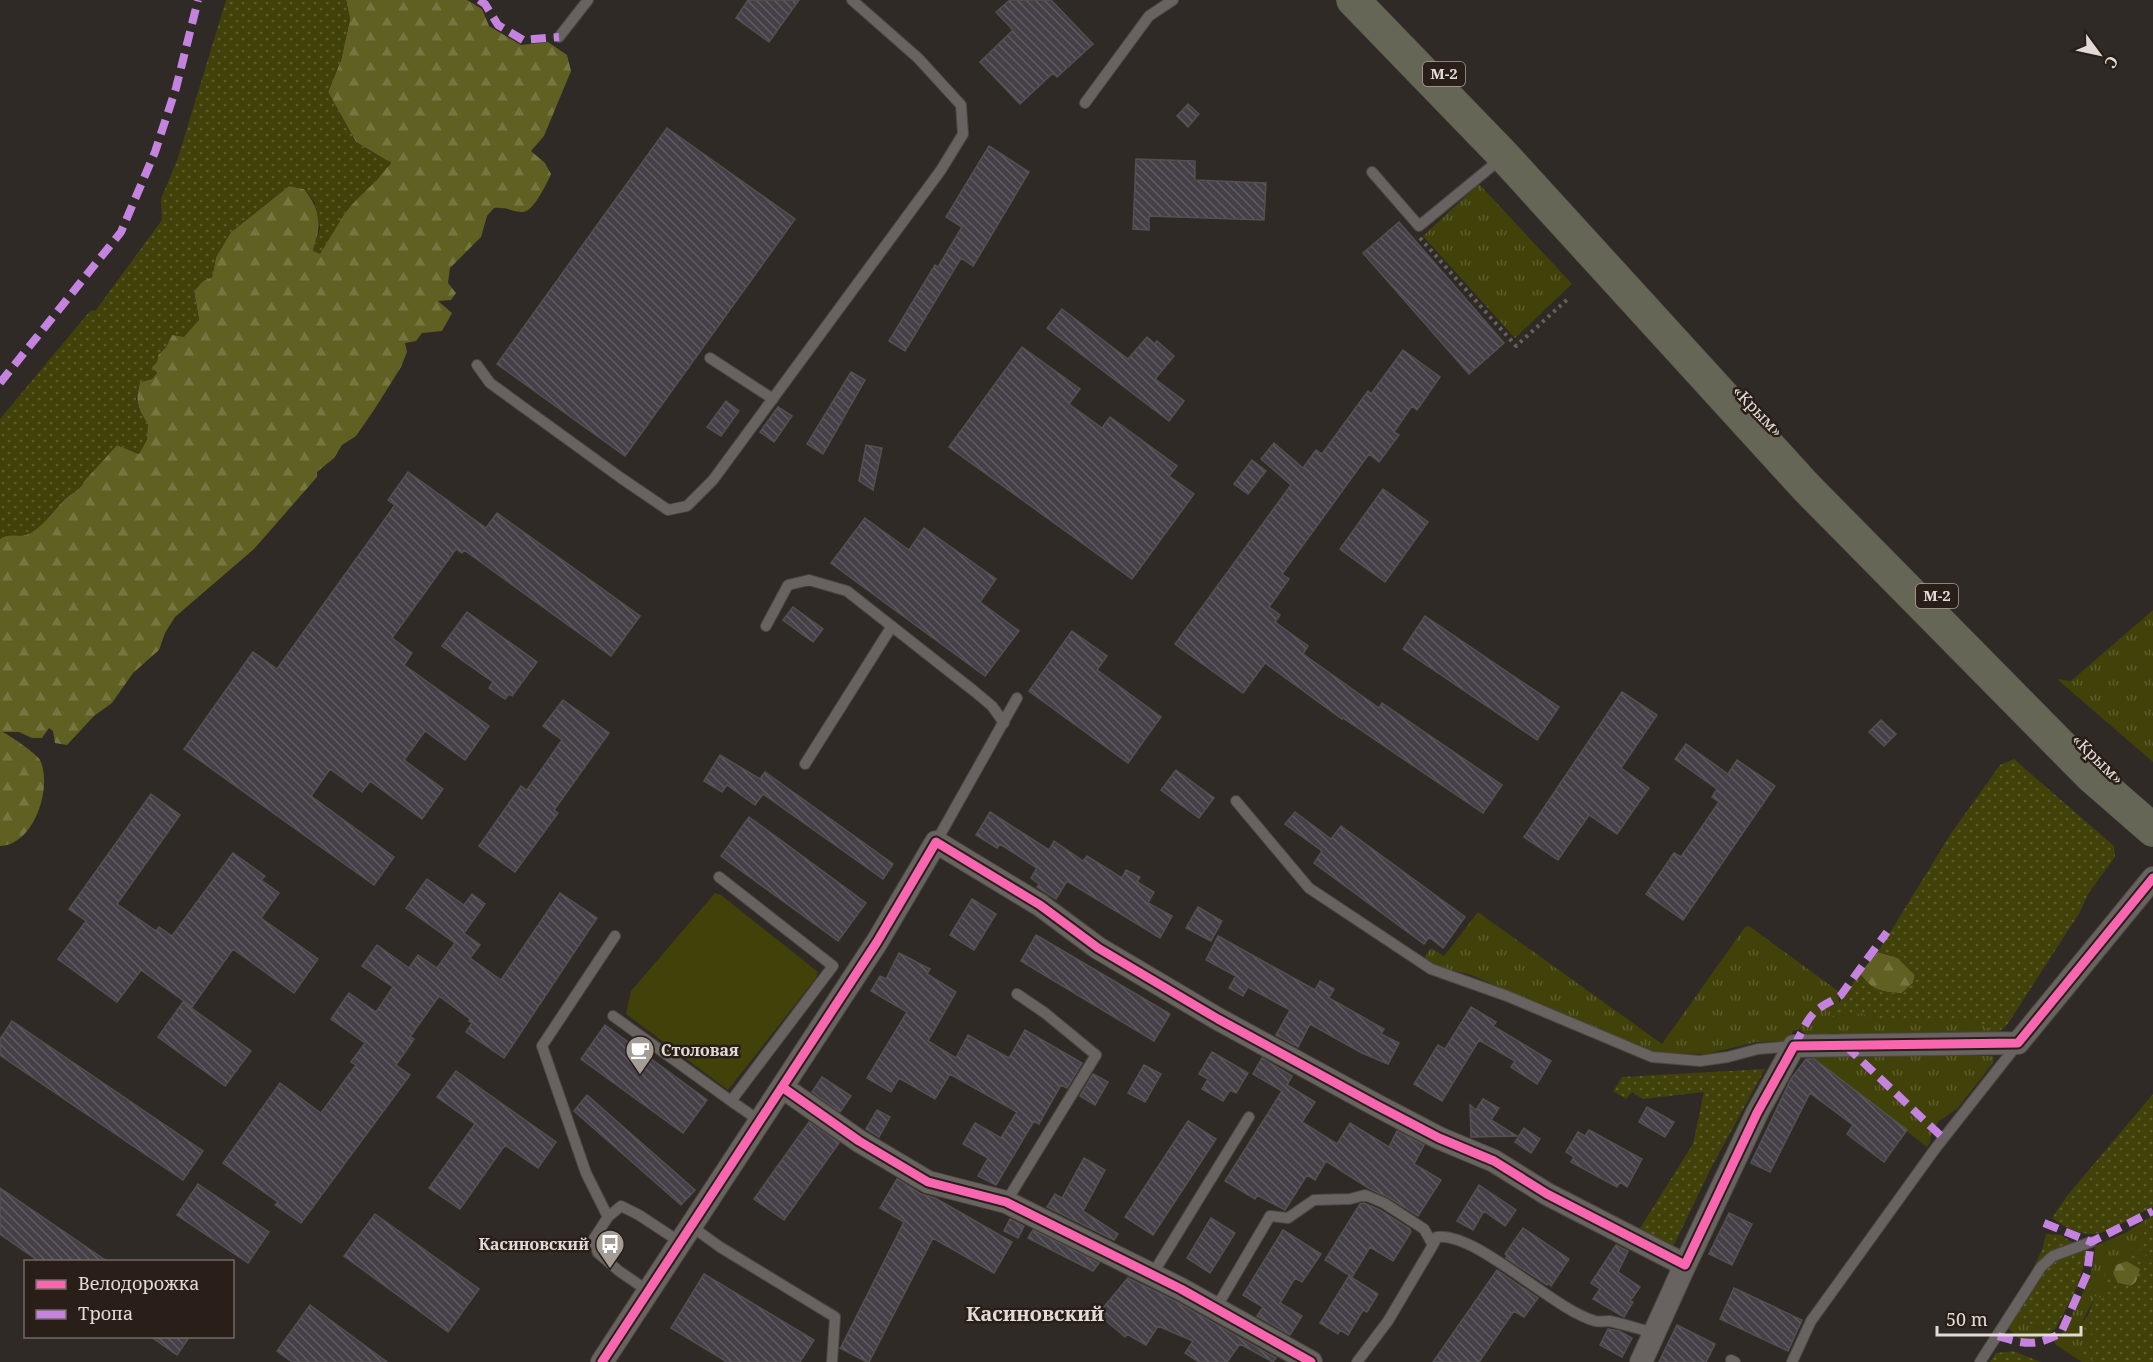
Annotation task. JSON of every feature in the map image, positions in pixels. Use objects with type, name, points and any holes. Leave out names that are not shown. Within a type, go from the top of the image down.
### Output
[{"type":"highway","points":[[1353,0],[1504,156],[1806,488],[2091,776],[2153,830]]},
{"type":"highway","name":"«Крым»","points":[[1374,0],[1438,68],[1517,146],[1724,376],[2033,696],[2153,813]]},
{"type":"street","points":[[602,1362],[877,942],[936,842],[1040,905],[1098,948],[1218,1019],[1376,1106],[1439,1138],[1494,1161],[1547,1194],[1685,1264]]},
{"type":"street","points":[[1641,1362],[1757,1113],[1794,1046],[2018,1043],[2153,878]]},
{"type":"street","points":[[782,1087],[859,1141],[928,1182],[1006,1202],[1181,1289],[1311,1362]]},
{"type":"lane","points":[[559,37],[588,0]]},
{"type":"lane","points":[[477,365],[490,383],[668,510],[687,506],[713,480],[942,170],[963,134],[961,105],[918,58],[852,0]]},
{"type":"lane","points":[[1085,103],[1149,16],[1173,0]]},
{"type":"lane","points":[[1372,172],[1419,226],[1504,156]]},
{"type":"lane","points":[[710,358],[772,399]]},
{"type":"lane","points":[[766,626],[788,585],[809,580],[847,591],[992,706],[1004,723]]},
{"type":"lane","points":[[805,764],[892,626]]},
{"type":"lane","points":[[936,842],[1017,698]]},
{"type":"lane","points":[[1236,801],[1309,888],[1431,969],[1508,996],[1652,1058],[1700,1060],[1728,1057],[1758,1049],[1794,1046]]},
{"type":"lane","points":[[719,876],[833,966],[731,1101]]},
{"type":"lane","points":[[608,1217],[586,1173],[542,1046],[615,936]]},
{"type":"lane","points":[[1006,1202],[1096,1055],[1045,1013],[1017,994]]},
{"type":"lane","points":[[613,1016],[760,1120]]},
{"type":"lane","points":[[1792,1362],[1811,1321],[1935,1149],[2018,1043]]},
{"type":"lane","points":[[1151,1276],[1249,1117]]},
{"type":"lane","points":[[1216,1308],[1270,1216],[1288,1218],[1314,1200],[1350,1199],[1365,1196],[1384,1203],[1424,1229],[1433,1245]]},
{"type":"lane","points":[[648,1292],[598,1253],[593,1240],[608,1217],[621,1206],[720,1247],[835,1317],[832,1362]]},
{"type":"lane","points":[[1357,1362],[1388,1321],[1437,1237],[1448,1236],[1472,1246],[1568,1308],[1595,1321],[1609,1321],[1654,1333]]},
{"type":"lane","points":[[1980,1362],[2041,1267],[2053,1256],[2091,1242]]},
{"type":"path","points":[[1419,226],[1419,236],[1516,346],[1570,297]]},
{"type":"green space","points":[[226,0],[346,0],[350,19],[341,60],[328,92],[356,142],[391,162],[378,179],[348,208],[320,254],[313,251],[320,228],[315,203],[304,189],[289,186],[231,232],[216,257],[212,277],[203,281],[194,291],[199,320],[184,337],[172,335],[152,367],[157,373],[152,379],[140,382],[136,399],[148,424],[147,440],[139,454],[117,445],[80,487],[63,500],[38,527],[28,534],[0,539],[0,419],[90,311],[96,310],[162,220],[161,199],[178,158]]},
{"type":"green space","points":[[346,0],[467,0],[482,9],[489,26],[521,45],[548,42],[567,55],[571,71],[544,136],[531,151],[545,163],[551,174],[540,196],[527,210],[520,212],[494,208],[487,216],[481,237],[450,268],[448,283],[456,293],[451,300],[438,301],[452,313],[442,331],[422,333],[416,341],[405,343],[407,352],[401,367],[356,436],[342,445],[334,458],[317,472],[317,477],[254,549],[175,617],[165,633],[159,650],[133,673],[112,703],[94,716],[67,745],[55,743],[53,731],[49,728],[42,738],[32,738],[19,732],[3,732],[38,757],[43,771],[44,785],[38,813],[31,825],[12,843],[0,846],[0,539],[28,534],[38,527],[80,487],[117,445],[139,454],[148,425],[138,404],[140,382],[152,379],[157,373],[151,367],[157,362],[158,355],[166,347],[172,335],[199,320],[194,291],[203,281],[212,277],[216,257],[231,232],[289,186],[304,189],[317,211],[319,225],[313,250],[326,241],[354,202],[391,163],[356,142],[328,92],[341,60],[350,19]]},
{"type":"green space","points":[[1479,184],[1572,284],[1515,338],[1423,236]]},
{"type":"green space","points":[[2153,610],[2153,762],[2057,679],[2071,681]]},
{"type":"green space","points":[[2014,759],[2114,846],[2115,857],[2088,894],[2080,912],[2007,1025],[1996,1034],[1976,1021],[1881,1021],[1861,1013],[1833,1017],[1830,1011],[1839,1003],[1860,973],[1873,987],[1889,992],[1902,993],[1913,983],[1915,975],[1898,958],[1878,952],[1952,832],[2000,765]]},
{"type":"green space","points":[[715,893],[721,895],[818,972],[816,978],[728,1090],[626,1014],[631,991]]},
{"type":"green space","points":[[1478,912],[1662,1044],[1745,927],[1749,926],[1838,991],[1839,1003],[1830,1011],[1833,1017],[1861,1013],[1881,1021],[1976,1021],[1996,1034],[1881,1038],[1835,1033],[1806,1036],[1800,1029],[1793,1031],[1788,1041],[1756,1042],[1707,1054],[1651,1053],[1469,974],[1433,966],[1423,960],[1431,948],[1444,956]]},
{"type":"green space","points":[[1878,952],[1898,958],[1915,975],[1913,983],[1902,993],[1873,987],[1860,973]]},
{"type":"green space","points":[[1813,1053],[1994,1057],[1993,1063],[1957,1109],[1939,1121],[1931,1134],[1927,1147],[1811,1056]]},
{"type":"green space","points":[[1765,1069],[1711,1168],[1672,1249],[1637,1233],[1693,1144],[1704,1092],[1643,1099],[1632,1092],[1626,1099],[1613,1091],[1622,1077]]},
{"type":"green space","points":[[2153,1094],[2153,1207],[2114,1228],[2092,1234],[2067,1228],[2052,1218],[2067,1196]]},
{"type":"green space","points":[[2153,1216],[2153,1259],[2136,1248],[2147,1227],[2145,1220]]},
{"type":"green space","points":[[2145,1220],[2147,1227],[2136,1248],[2153,1259],[2153,1264],[2132,1251],[2127,1261],[2116,1265],[2113,1273],[2105,1273],[2109,1287],[2105,1300],[2095,1297],[2080,1326],[2094,1336],[2082,1353],[2096,1362],[2082,1362],[2056,1345],[2054,1341],[2064,1331],[2085,1289],[2093,1265],[2095,1246],[2127,1232]]},
{"type":"green space","points":[[2046,1234],[2061,1235],[2086,1251],[2075,1291],[2056,1328],[2050,1333],[2011,1314],[2042,1250]]},
{"type":"green space","points":[[2132,1251],[2153,1264],[2153,1362],[2096,1362],[2081,1353],[2093,1336],[2080,1326],[2088,1315],[2095,1296],[2105,1299],[2109,1287],[2102,1282],[2105,1272],[2113,1273],[2118,1283],[2131,1286],[2136,1282],[2140,1269],[2127,1261]]},
{"type":"green space","points":[[2127,1261],[2141,1269],[2136,1282],[2131,1286],[2117,1283],[2113,1273],[2116,1265]]},
{"type":"green space","points":[[2011,1314],[2050,1333],[2021,1340],[2008,1328]]},
{"type":"green space","points":[[2013,1351],[2041,1362],[1990,1362],[1996,1353]]},
{"type":"building","points":[[748,0],[799,0],[769,42],[736,18]]},
{"type":"building","points":[[1010,0],[1051,0],[1093,44],[1057,77],[1053,73],[1020,104],[980,62],[1013,30],[996,12]]},
{"type":"building","points":[[1188,104],[1199,114],[1188,127],[1177,116]]},
{"type":"building","points":[[667,128],[795,219],[625,456],[497,364]]},
{"type":"building","points":[[989,146],[1029,172],[973,266],[961,258],[905,351],[889,341],[935,265],[938,267],[962,227],[946,217]]},
{"type":"building","points":[[1136,159],[1195,161],[1195,180],[1266,183],[1264,220],[1149,216],[1149,230],[1133,229]]},
{"type":"building","points":[[1399,222],[1504,343],[1469,374],[1363,253]]},
{"type":"building","points":[[1062,309],[1128,359],[1147,337],[1155,344],[1157,341],[1174,356],[1155,379],[1184,401],[1169,421],[1047,328]]},
{"type":"building","points":[[1022,347],[1080,389],[1069,404],[1102,428],[1110,417],[1177,466],[1169,476],[1194,494],[1132,579],[949,447]]},
{"type":"building","points":[[1403,350],[1440,377],[1417,410],[1412,406],[1394,432],[1399,435],[1379,462],[1369,454],[1282,574],[1289,579],[1269,607],[1280,615],[1275,622],[1308,646],[1303,654],[1379,708],[1382,703],[1502,785],[1483,813],[1342,719],[1265,663],[1243,693],[1175,644],[1291,485],[1261,459],[1274,443],[1303,468],[1316,450],[1322,454],[1368,391],[1371,394]]},
{"type":"building","points":[[851,372],[865,380],[823,454],[807,444]]},
{"type":"building","points":[[726,401],[739,411],[721,436],[707,427]]},
{"type":"building","points":[[778,407],[792,416],[774,442],[760,432]]},
{"type":"building","points":[[866,445],[882,448],[873,490],[859,481]]},
{"type":"building","points":[[1252,460],[1266,471],[1248,494],[1234,484]]},
{"type":"building","points":[[408,472],[486,528],[497,513],[640,616],[611,656],[464,550],[462,553],[456,549],[392,638],[412,653],[404,665],[489,726],[465,760],[425,731],[404,760],[443,789],[422,819],[370,781],[362,792],[330,769],[311,796],[394,857],[374,885],[184,749],[253,652],[277,669],[395,505],[388,500]]},
{"type":"building","points":[[1383,489],[1428,522],[1385,582],[1340,549]]},
{"type":"building","points":[[865,518],[909,550],[924,528],[996,579],[980,602],[1019,631],[985,676],[831,563]]},
{"type":"building","points":[[793,607],[823,629],[813,642],[783,620]]},
{"type":"building","points":[[467,612],[537,662],[512,696],[509,694],[505,699],[489,688],[493,682],[442,646]]},
{"type":"building","points":[[1425,616],[1559,707],[1537,740],[1403,649]]},
{"type":"building","points":[[1072,631],[1107,656],[1097,670],[1161,717],[1128,763],[1029,691]]},
{"type":"building","points":[[1622,692],[1657,715],[1621,768],[1649,788],[1617,834],[1589,815],[1558,860],[1524,837]]},
{"type":"building","points":[[563,700],[609,733],[554,810],[558,813],[515,872],[479,846],[521,786],[527,790],[562,740],[543,726]]},
{"type":"building","points":[[1881,720],[1896,734],[1884,746],[1869,732]]},
{"type":"building","points":[[1686,744],[1728,774],[1737,760],[1775,786],[1683,920],[1646,894],[1674,853],[1681,857],[1719,802],[1712,797],[1717,789],[1675,759]]},
{"type":"building","points":[[720,755],[760,779],[765,772],[893,864],[883,879],[763,794],[755,805],[727,785],[722,792],[704,781]]},
{"type":"building","points":[[1176,770],[1214,798],[1199,818],[1161,790]]},
{"type":"building","points":[[151,794],[180,815],[117,904],[156,931],[159,927],[172,936],[233,853],[265,876],[261,880],[279,893],[261,918],[318,959],[294,993],[233,949],[192,1007],[141,970],[117,1002],[58,959],[86,921],[69,909]]},
{"type":"building","points":[[990,812],[1049,850],[1054,841],[1083,861],[1087,856],[1122,878],[1126,870],[1140,877],[1137,882],[1154,892],[1148,903],[1172,916],[1160,938],[1067,881],[1056,899],[1037,887],[1039,884],[1031,878],[1037,868],[1000,844],[997,848],[976,835]]},
{"type":"building","points":[[1295,812],[1331,839],[1341,826],[1465,917],[1443,948],[1429,937],[1424,944],[1314,863],[1322,851],[1285,824]]},
{"type":"building","points":[[749,817],[866,903],[838,941],[721,856]]},
{"type":"building","points":[[427,879],[464,905],[472,894],[485,904],[464,933],[480,945],[470,958],[501,980],[560,893],[597,918],[504,1058],[466,1032],[472,1023],[470,1019],[439,996],[410,1037],[414,1039],[396,1065],[410,1075],[301,1223],[275,1205],[278,1202],[223,1163],[280,1083],[321,1113],[356,1065],[351,1062],[365,1043],[331,1019],[349,993],[376,1012],[393,987],[362,966],[377,945],[409,968],[418,955],[437,968],[455,943],[406,908]]},
{"type":"building","points":[[972,899],[996,914],[974,950],[950,935]]},
{"type":"building","points":[[1198,907],[1222,921],[1211,941],[1186,928]]},
{"type":"building","points":[[1036,935],[1170,1014],[1154,1041],[1021,961]]},
{"type":"building","points":[[1218,936],[1315,990],[1320,981],[1334,989],[1329,998],[1384,1029],[1381,1034],[1399,1043],[1388,1064],[1362,1053],[1310,1024],[1298,1047],[1276,1035],[1290,1010],[1248,987],[1243,996],[1229,988],[1236,976],[1206,960]]},
{"type":"building","points":[[899,953],[930,969],[927,974],[956,992],[928,1041],[956,1058],[968,1035],[1009,1058],[1025,1030],[1082,1063],[1067,1088],[1061,1085],[1039,1124],[1034,1121],[996,1185],[978,1176],[988,1158],[963,1144],[975,1123],[1001,1138],[1017,1112],[950,1074],[935,1099],[899,1078],[891,1092],[867,1078],[907,1012],[871,991],[880,976],[886,979]]},
{"type":"building","points":[[183,1002],[251,1051],[225,1086],[158,1037]]},
{"type":"building","points":[[1471,1007],[1496,1022],[1493,1026],[1551,1061],[1537,1084],[1511,1067],[1515,1061],[1479,1040],[1442,1101],[1414,1084],[1438,1045],[1445,1049]]},
{"type":"building","points":[[12,1021],[203,1151],[183,1180],[0,1055],[0,1039]]},
{"type":"building","points":[[605,1025],[707,1100],[683,1133],[581,1059]]},
{"type":"building","points":[[1212,1052],[1248,1073],[1236,1093],[1230,1090],[1223,1101],[1202,1089],[1208,1079],[1199,1074]]},
{"type":"building","points":[[1262,1058],[1292,1076],[1287,1085],[1315,1102],[1302,1122],[1337,1144],[1350,1123],[1389,1147],[1397,1131],[1424,1145],[1414,1164],[1441,1180],[1418,1216],[1326,1161],[1315,1180],[1307,1175],[1285,1210],[1257,1195],[1255,1199],[1225,1181],[1282,1091],[1253,1074]]},
{"type":"building","points":[[1806,1059],[1814,1059],[1907,1130],[1884,1162],[1847,1134],[1853,1125],[1810,1093],[1770,1172],[1751,1163],[1791,1079]]},
{"type":"building","points":[[1144,1065],[1161,1074],[1145,1102],[1128,1093]]},
{"type":"building","points":[[456,1071],[556,1142],[538,1168],[505,1145],[460,1209],[429,1188],[475,1124],[437,1097]]},
{"type":"building","points":[[1093,1074],[1108,1082],[1095,1105],[1080,1096]]},
{"type":"building","points":[[822,1077],[851,1096],[840,1112],[812,1092]]},
{"type":"building","points":[[587,1095],[695,1190],[681,1205],[574,1111]]},
{"type":"building","points":[[1483,1099],[1499,1108],[1491,1120],[1517,1136],[1471,1137],[1470,1105],[1476,1110]]},
{"type":"building","points":[[1647,1107],[1674,1122],[1665,1137],[1639,1122]]},
{"type":"building","points":[[877,1110],[890,1117],[879,1137],[866,1129]]},
{"type":"building","points":[[1188,1121],[1216,1139],[1153,1235],[1125,1217]]},
{"type":"building","points":[[809,1122],[839,1143],[784,1220],[754,1199]]},
{"type":"building","points":[[1524,1128],[1540,1139],[1531,1153],[1515,1142]]},
{"type":"building","points":[[1589,1130],[1642,1159],[1627,1187],[1620,1182],[1617,1187],[1571,1162],[1574,1157],[1566,1152],[1578,1132],[1585,1136]]},
{"type":"building","points":[[1084,1158],[1105,1170],[1083,1211],[1118,1234],[1114,1240],[1047,1207],[1055,1194],[1062,1198]]},
{"type":"building","points":[[897,1179],[1012,1242],[994,1273],[933,1238],[867,1362],[840,1348],[904,1222],[880,1208]]},
{"type":"building","points":[[198,1184],[269,1232],[248,1263],[177,1215]]},
{"type":"building","points":[[1479,1185],[1516,1210],[1505,1226],[1484,1211],[1473,1230],[1457,1221]]},
{"type":"building","points":[[0,1188],[105,1260],[37,1260],[0,1234]]},
{"type":"building","points":[[1364,1203],[1380,1210],[1410,1229],[1411,1232],[1393,1261],[1370,1247],[1352,1277],[1325,1260],[1360,1204]]},
{"type":"building","points":[[1729,1213],[1752,1224],[1732,1265],[1709,1254]]},
{"type":"building","points":[[375,1214],[479,1289],[448,1332],[344,1256]]},
{"type":"building","points":[[1211,1218],[1235,1233],[1210,1273],[1187,1258]]},
{"type":"building","points":[[1010,1219],[1024,1226],[1018,1238],[1004,1231]]},
{"type":"building","points":[[1523,1228],[1569,1259],[1551,1286],[1506,1258],[1505,1254]]},
{"type":"building","points":[[1033,1230],[1099,1263],[1093,1271],[1028,1238]]},
{"type":"building","points":[[1283,1230],[1321,1254],[1302,1282],[1295,1278],[1280,1303],[1302,1316],[1290,1335],[1257,1316],[1263,1307],[1243,1295]]},
{"type":"building","points":[[1616,1245],[1628,1251],[1618,1272],[1640,1287],[1630,1301],[1633,1302],[1624,1317],[1593,1299],[1600,1289],[1591,1283]]},
{"type":"building","points":[[1497,1270],[1538,1298],[1524,1317],[1514,1311],[1479,1362],[1433,1362]]},
{"type":"building","points":[[704,1274],[814,1340],[800,1362],[727,1362],[671,1328]]},
{"type":"building","points":[[1349,1276],[1378,1294],[1367,1312],[1363,1310],[1348,1335],[1340,1330],[1338,1334],[1320,1323]]},
{"type":"building","points":[[1128,1278],[1175,1301],[1276,1358],[1273,1362],[1240,1344],[1227,1362],[1199,1362],[1185,1353],[1193,1341],[1158,1326],[1146,1345],[1127,1334],[1125,1337],[1098,1314]]},
{"type":"building","points":[[1734,1288],[1802,1320],[1788,1351],[1720,1319]]},
{"type":"building","points":[[310,1305],[387,1362],[292,1362],[277,1351]]},
{"type":"building","points":[[1677,1325],[1715,1344],[1706,1362],[1659,1362]]},
{"type":"building","points":[[1608,1329],[1619,1331],[1632,1338],[1622,1357],[1600,1345]]},
{"type":"building","points":[[153,1338],[189,1338],[177,1355]]},
{"type":"marked path","points":[[0,383],[121,232],[155,152],[176,88],[198,0]]},
{"type":"marked path","points":[[479,0],[485,4],[498,25],[523,40],[559,37]]},
{"type":"marked path","points":[[1794,1046],[1813,1014],[1841,995],[1887,932]]},
{"type":"marked path","points":[[1846,1046],[1943,1138]]},
{"type":"marked path","points":[[2044,1223],[2091,1242],[2153,1211]]},
{"type":"marked path","points":[[1998,1336],[2030,1343],[2061,1333],[2087,1274],[2091,1242]]},
{"type":"cycle path","points":[[602,1362],[877,942],[936,842],[1040,905],[1098,948],[1218,1019],[1439,1138],[1494,1161],[1547,1194],[1685,1265],[1757,1113],[1794,1046],[2018,1043],[2153,878]]},
{"type":"cycle path","points":[[782,1087],[859,1141],[928,1182],[1006,1202],[1181,1289],[1311,1362]]},
{"type":"place","name":"Столовая","points":[[640,1076]]},
{"type":"place","name":"Касиновский","points":[[610,1270]]},
{"type":"district","name":"Касиновский","points":[[1035,1314]]}]
